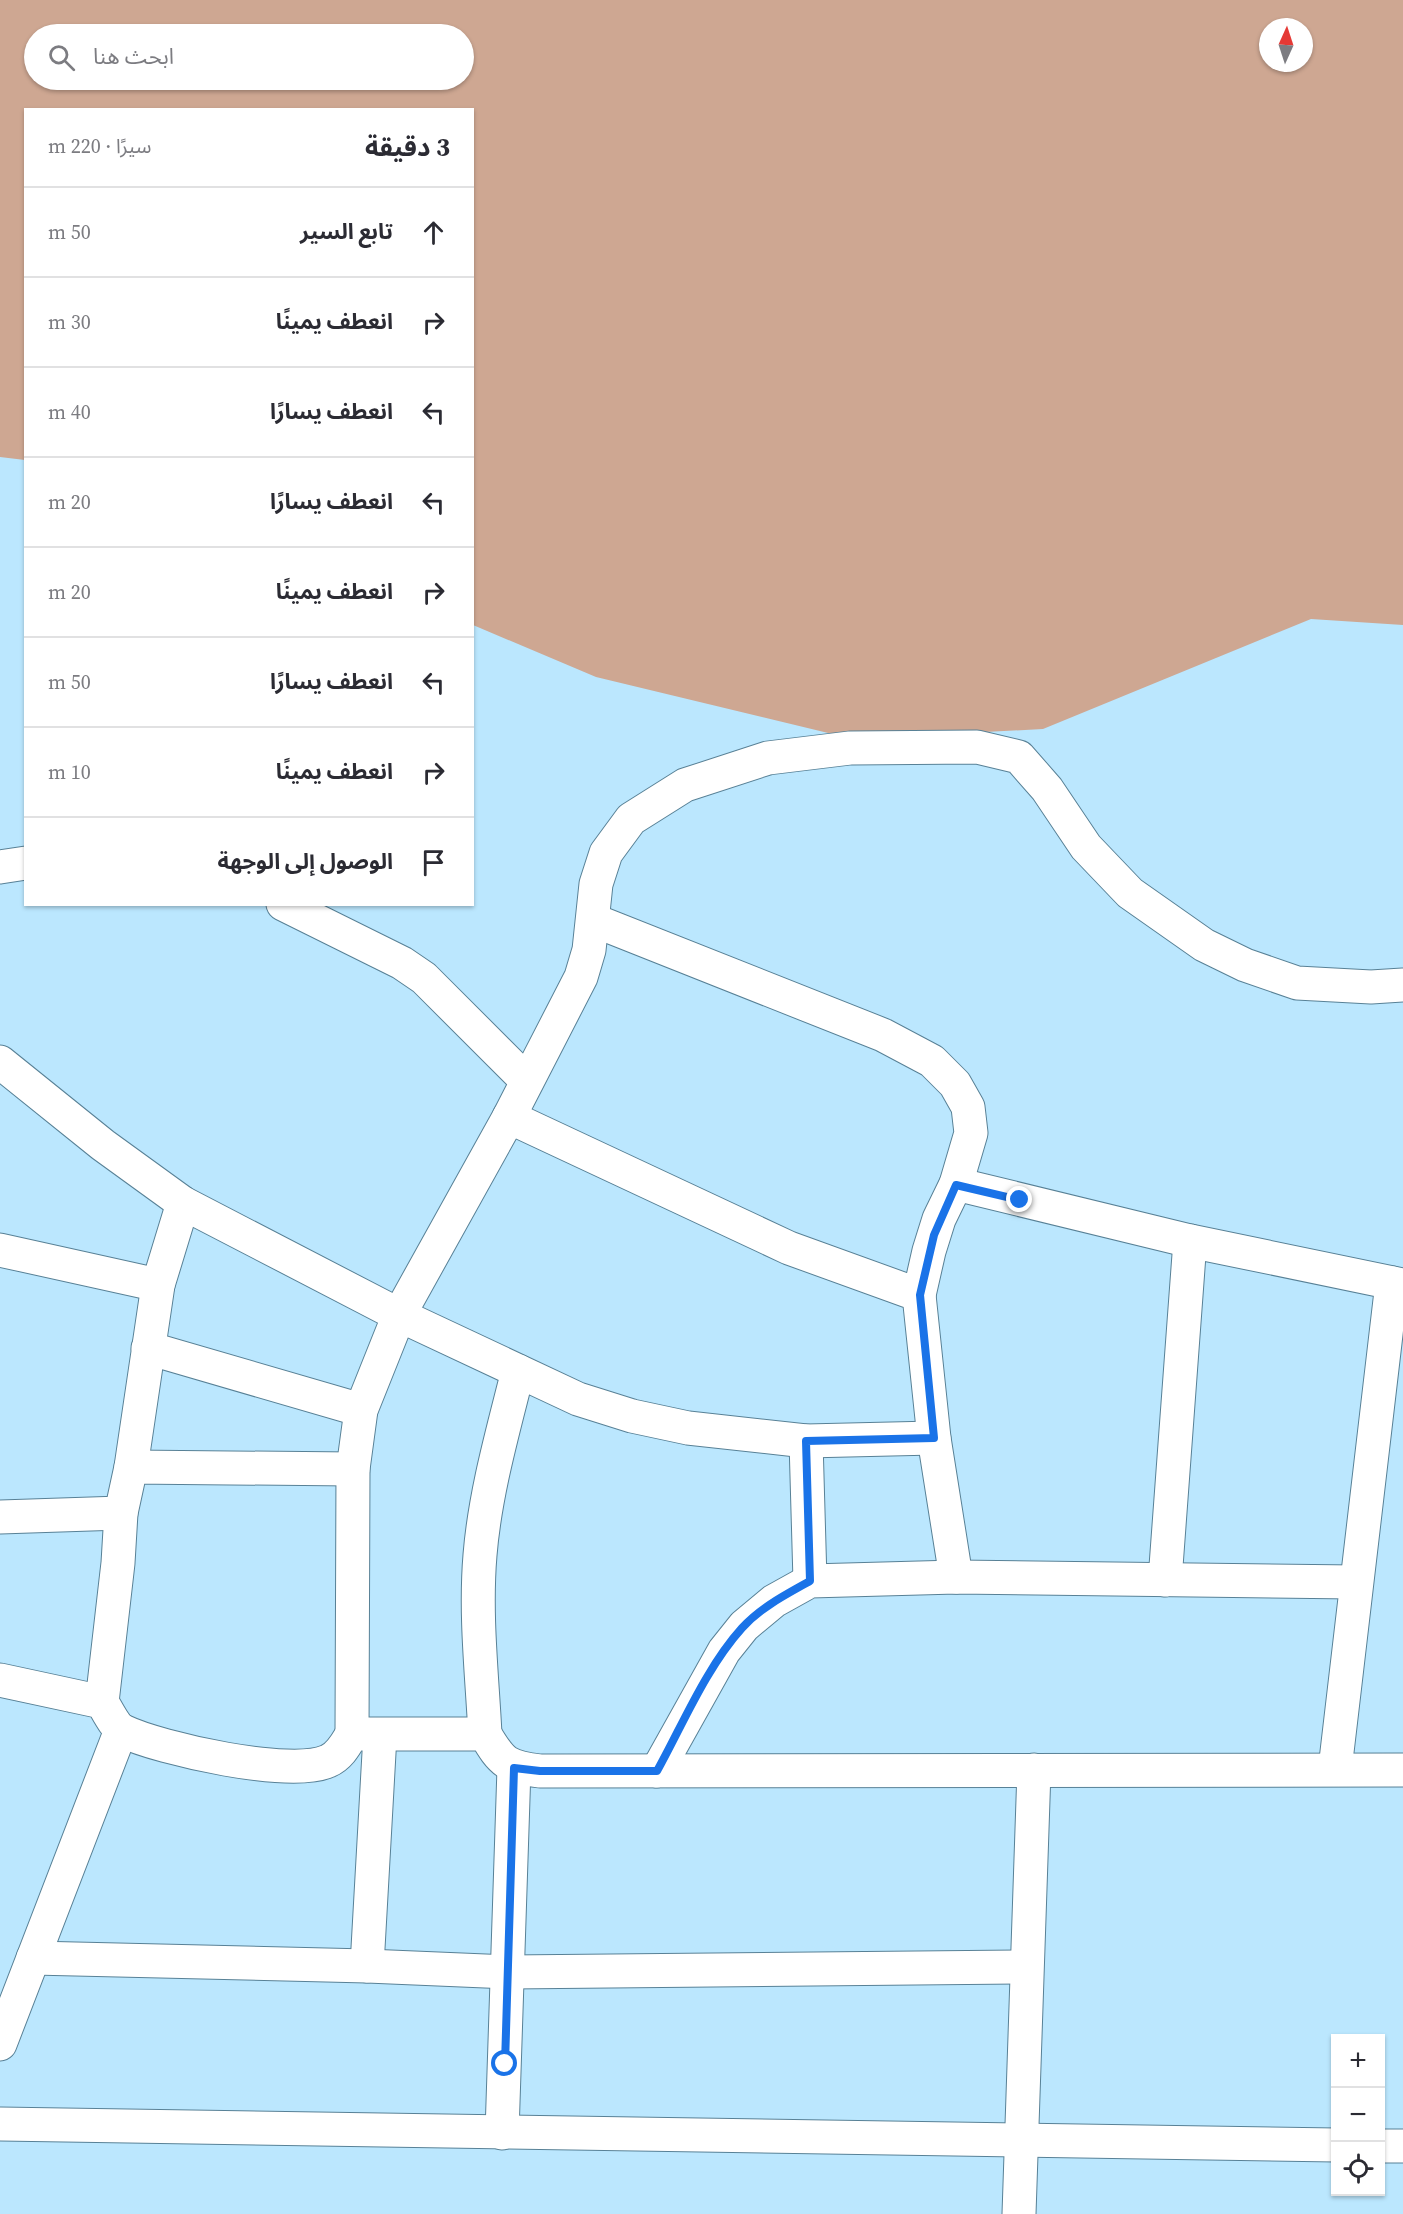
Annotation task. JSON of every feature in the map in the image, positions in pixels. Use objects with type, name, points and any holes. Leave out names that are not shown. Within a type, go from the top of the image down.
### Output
[{"type":"street","points":[[367,1966],[366,1734],[353,1469],[361,1410],[399,1315],[509,1117],[581,977],[593,920],[596,884],[606,853],[631,819],[685,785],[768,758],[850,748],[977,747],[1019,757],[1047,789],[1086,848],[1130,892],[1204,945],[1245,965],[1297,983],[1371,987],[1403,985]]},
{"type":"street","points":[[0,867],[24,863]]},
{"type":"street","points":[[287,906],[402,963],[424,978],[527,1081]]},
{"type":"street","points":[[593,920],[883,1035],[932,1061],[955,1084],[968,1107],[971,1133],[956,1185],[936,1230],[920,1295],[934,1438],[957,1577]]},
{"type":"street","points":[[0,1062],[103,1145],[183,1203],[399,1315],[578,1399],[632,1416],[688,1428],[806,1441],[934,1438]]},
{"type":"street","points":[[509,1117],[789,1248],[920,1295]]},
{"type":"street","points":[[956,1185],[1190,1241],[1398,1284],[1355,1582],[1335,1769]]},
{"type":"street","points":[[183,1203],[158,1285],[131,1467],[121,1512],[118,1563],[102,1702],[121,1730],[209,1756],[255,1764],[308,1767],[330,1761],[366,1734],[485,1734]]},
{"type":"street","points":[[1165,1580],[1190,1241]]},
{"type":"street","points":[[0,1250],[158,1285]]},
{"type":"street","points":[[148,1348],[361,1410]]},
{"type":"street","points":[[518,1371],[490,1487],[480,1555],[478,1612],[485,1734],[499,1758],[514,1768],[540,1771],[1403,1770]]},
{"type":"street","points":[[806,1441],[810,1581]]},
{"type":"street","points":[[131,1467],[353,1469]]},
{"type":"street","points":[[0,1517],[121,1512]]},
{"type":"street","points":[[657,1771],[724,1651],[744,1626],[774,1601],[810,1581],[957,1577],[1355,1582]]},
{"type":"street","points":[[0,1680],[102,1702]]},
{"type":"street","points":[[0,2044],[121,1730]]},
{"type":"street","points":[[502,2133],[514,1768]]},
{"type":"street","points":[[1019,2214],[1025,1968],[1034,1770]]},
{"type":"street","points":[[33,1958],[367,1966],[509,1972],[1025,1968]]},
{"type":"street","points":[[0,2124],[1331,2145]]},
{"type":"street","points":[[1385,2146],[1403,2146]]},
{"type":"shaded area","points":[[0,0],[1403,0],[1403,625],[1311,619],[1043,729],[853,739],[596,677],[474,625],[474,108],[24,108],[24,460],[0,457]]},
{"type":"route","points":[[505,2064],[514,1768],[540,1771],[657,1771],[724,1651],[744,1626],[774,1601],[810,1581],[806,1441],[934,1438],[920,1295],[929,1251],[939,1219],[956,1185],[1020,1200]]}]
